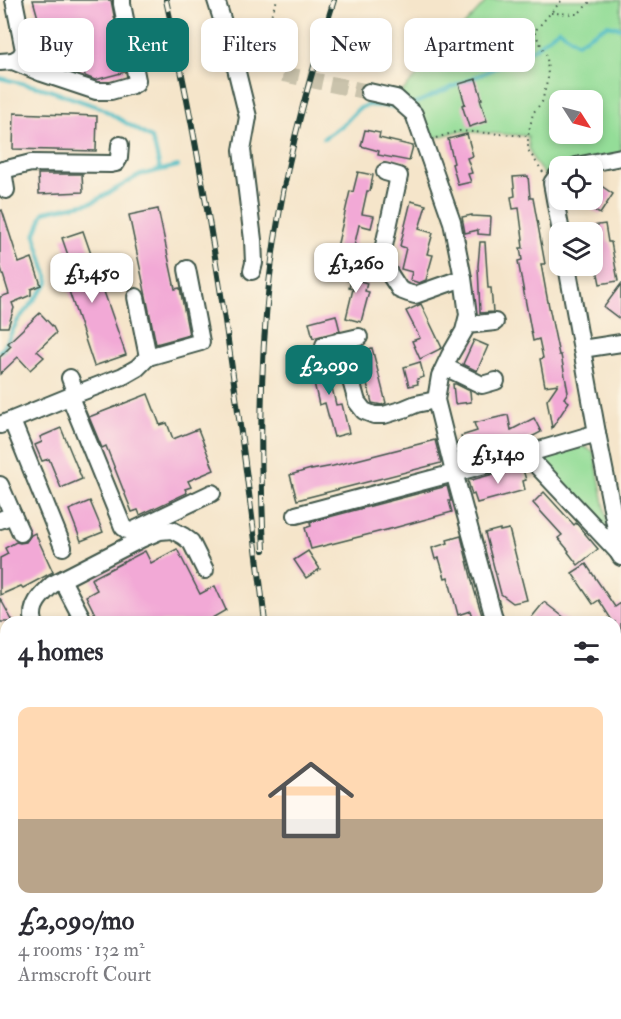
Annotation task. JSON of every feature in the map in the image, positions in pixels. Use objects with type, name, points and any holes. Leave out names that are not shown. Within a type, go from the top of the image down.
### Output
[{"type":"street","points":[[7,61],[20,57],[24,50],[14,0]]},
{"type":"street","points":[[7,61],[96,91],[111,91],[136,83],[122,0]]},
{"type":"street","points":[[216,0],[231,48],[248,117],[242,150],[253,240],[252,271]]},
{"type":"street","points":[[369,92],[396,98],[409,110],[424,141],[452,222],[468,315],[467,325],[440,376],[436,400],[493,616]]},
{"type":"street","points":[[6,190],[2,170],[31,163],[116,163],[119,159],[120,145]]},
{"type":"street","points":[[603,161],[621,157]]},
{"type":"street","points":[[385,172],[399,176],[382,255],[387,270],[400,290],[415,295],[463,278]]},
{"type":"street","points":[[63,547],[6,423],[123,376],[137,368],[148,357],[201,342],[187,269]]},
{"type":"street","points":[[569,276],[620,547]]},
{"type":"street","points":[[136,297],[148,357]]},
{"type":"street","points":[[467,325],[495,322]]},
{"type":"street","points":[[359,337],[332,343],[357,402],[364,411],[374,415],[384,415],[436,400]]},
{"type":"street","points":[[582,349],[621,343]]},
{"type":"street","points":[[444,367],[482,385],[496,381]]},
{"type":"street","points":[[70,378],[73,396],[123,527],[132,531],[212,493]]},
{"type":"street","points":[[296,515],[597,433]]},
{"type":"street","points":[[526,454],[620,547]]},
{"type":"street","points":[[0,485],[5,511],[21,533]]},
{"type":"street","points":[[32,616],[35,603],[53,584],[160,531],[172,531],[191,542],[205,570]]},
{"type":"street","points":[[62,580],[81,616]]},
{"type":"path","points":[[277,0],[256,53],[260,61],[283,74]]},
{"type":"path","points":[[549,174],[538,167],[528,150],[528,136],[533,112],[542,102],[548,78],[547,56],[534,32],[562,0]]},
{"type":"path","points":[[551,12],[578,14],[592,0]]},
{"type":"path","points":[[424,141],[459,131],[528,136]]},
{"type":"green space","points":[[486,0],[621,0],[621,157],[603,161],[603,156],[549,156],[549,180],[532,156],[528,136],[459,131],[424,141],[396,98],[420,72],[535,72],[535,18],[471,18]]},
{"type":"green space","points":[[583,446],[594,452],[608,524],[604,529],[542,462],[545,456]]},
{"type":"building","points":[[33,0],[111,0],[114,18],[106,18],[106,72],[125,72],[95,80],[85,76],[84,72],[94,72],[94,18],[38,18]]},
{"type":"building","points":[[476,79],[487,121],[469,127],[462,105],[465,104],[459,84]]},
{"type":"building","points":[[14,113],[97,116],[96,151],[13,149]]},
{"type":"building","points":[[365,130],[380,133],[379,138],[413,146],[409,161],[378,155],[379,151],[361,146]]},
{"type":"building","points":[[467,134],[473,156],[467,158],[472,173],[468,174],[471,182],[458,185],[448,139]]},
{"type":"building","points":[[358,172],[373,175],[362,214],[374,216],[371,228],[359,225],[351,260],[335,256],[350,191],[353,192]]},
{"type":"building","points":[[38,174],[82,174],[83,192],[39,194]]},
{"type":"building","points":[[528,176],[530,198],[533,198],[545,264],[541,264],[547,297],[568,392],[564,398],[569,402],[552,428],[547,400],[558,384],[545,386],[539,339],[533,341],[518,261],[522,260],[520,248],[523,248],[519,208],[513,209],[511,197],[515,196],[513,177]]},
{"type":"building","points":[[603,187],[613,194],[603,209]]},
{"type":"building","points":[[411,201],[426,205],[419,229],[433,233],[427,254],[433,255],[426,280],[419,283],[410,280],[412,272],[401,269],[406,248],[400,246]]},
{"type":"building","points":[[158,209],[175,289],[180,288],[189,335],[156,344],[129,215]]},
{"type":"building","points":[[2,210],[19,263],[32,258],[41,285],[31,289],[31,295],[12,303],[14,308],[8,327],[0,327],[0,297],[9,294],[0,265],[0,211]]},
{"type":"building","points":[[472,215],[491,217],[490,235],[478,234],[478,230],[465,233],[462,217]]},
{"type":"building","points":[[603,224],[605,224],[608,242],[611,242],[618,281],[600,284],[598,276],[603,276]]},
{"type":"building","points":[[83,231],[126,355],[94,366],[68,288],[78,284],[62,238]]},
{"type":"building","points":[[480,242],[485,242],[488,288],[491,288],[493,312],[480,313],[478,266]]},
{"type":"building","points":[[348,263],[357,266],[355,272],[362,274],[360,281],[367,283],[365,291],[369,292],[361,322],[346,318],[353,289],[349,288],[351,281],[344,279]]},
{"type":"building","points":[[621,284],[621,320],[604,307]]},
{"type":"building","points":[[421,304],[442,348],[420,359],[412,341],[420,338],[406,311]]},
{"type":"building","points":[[40,313],[56,333],[37,351],[44,357],[30,370],[18,357],[0,374],[0,357],[11,346],[8,343]]},
{"type":"building","points":[[336,315],[340,331],[313,338],[309,322]]},
{"type":"building","points":[[474,340],[488,346],[477,371],[463,364]]},
{"type":"building","points":[[372,348],[386,403],[382,405],[372,403],[359,352]]},
{"type":"building","points":[[328,356],[330,366],[327,366],[336,405],[342,404],[349,433],[334,437],[325,403],[319,405],[311,369],[314,368],[312,360]]},
{"type":"building","points":[[420,362],[424,377],[417,379],[418,384],[409,386],[404,367]]},
{"type":"building","points":[[453,384],[470,391],[471,402],[455,404]]},
{"type":"building","points":[[148,394],[160,425],[167,423],[173,439],[198,429],[214,470],[188,481],[191,487],[185,489],[187,493],[140,515],[138,510],[132,512],[106,446],[102,448],[89,417]]},
{"type":"building","points":[[508,415],[511,430],[534,418],[541,432],[522,442],[462,457],[458,442],[463,441],[461,436],[477,431],[474,423]]},
{"type":"building","points":[[61,428],[82,479],[61,488],[49,459],[42,461],[35,445],[42,442],[40,437]]},
{"type":"building","points":[[435,440],[441,463],[297,500],[290,475]]},
{"type":"building","points":[[522,466],[526,480],[523,481],[525,490],[477,503],[468,481]]},
{"type":"building","points":[[447,486],[452,512],[311,549],[305,528],[311,526],[310,522]]},
{"type":"building","points":[[544,492],[574,525],[576,523],[598,549],[578,565],[558,538],[562,535],[533,503]]},
{"type":"building","points":[[90,501],[103,532],[81,541],[69,510]]},
{"type":"building","points":[[500,529],[500,531],[509,529],[527,600],[513,603],[501,594],[485,533]]},
{"type":"building","points":[[35,533],[53,572],[23,588],[21,586],[0,595],[0,558],[8,554],[5,548],[16,542],[26,542]]},
{"type":"building","points":[[461,536],[482,616],[472,616],[470,611],[458,615],[448,577],[445,578],[439,558],[435,559],[432,548],[448,543],[447,540]]},
{"type":"building","points":[[177,549],[200,594],[215,586],[226,610],[216,616],[96,616],[86,596],[97,590],[91,579],[145,551],[151,563]]},
{"type":"building","points":[[308,551],[320,569],[306,578],[294,560]]},
{"type":"building","points":[[586,564],[615,607],[621,603],[621,616],[609,616],[599,600],[593,604],[572,573]]},
{"type":"building","points":[[0,598],[10,616],[0,616]]},
{"type":"building","points":[[544,602],[562,616],[533,616]]},
{"type":"waterway","points":[[411,105],[535,48],[559,29],[577,43],[607,25],[621,28]]},
{"type":"waterway","points":[[0,78],[46,89],[101,108],[151,138],[160,169]]},
{"type":"waterway","points":[[324,138],[344,124],[358,109],[367,105],[399,107]]},
{"type":"waterway","points":[[0,351],[18,320],[49,282],[35,236],[44,212],[93,202],[140,175],[178,166]]},
{"type":"tunnel","points":[[283,74],[369,92]]},
{"type":"railway","points":[[166,0],[211,232],[264,616]]},
{"type":"railway","points":[[264,550],[261,466],[262,382],[272,256],[296,134],[334,0]]}]
